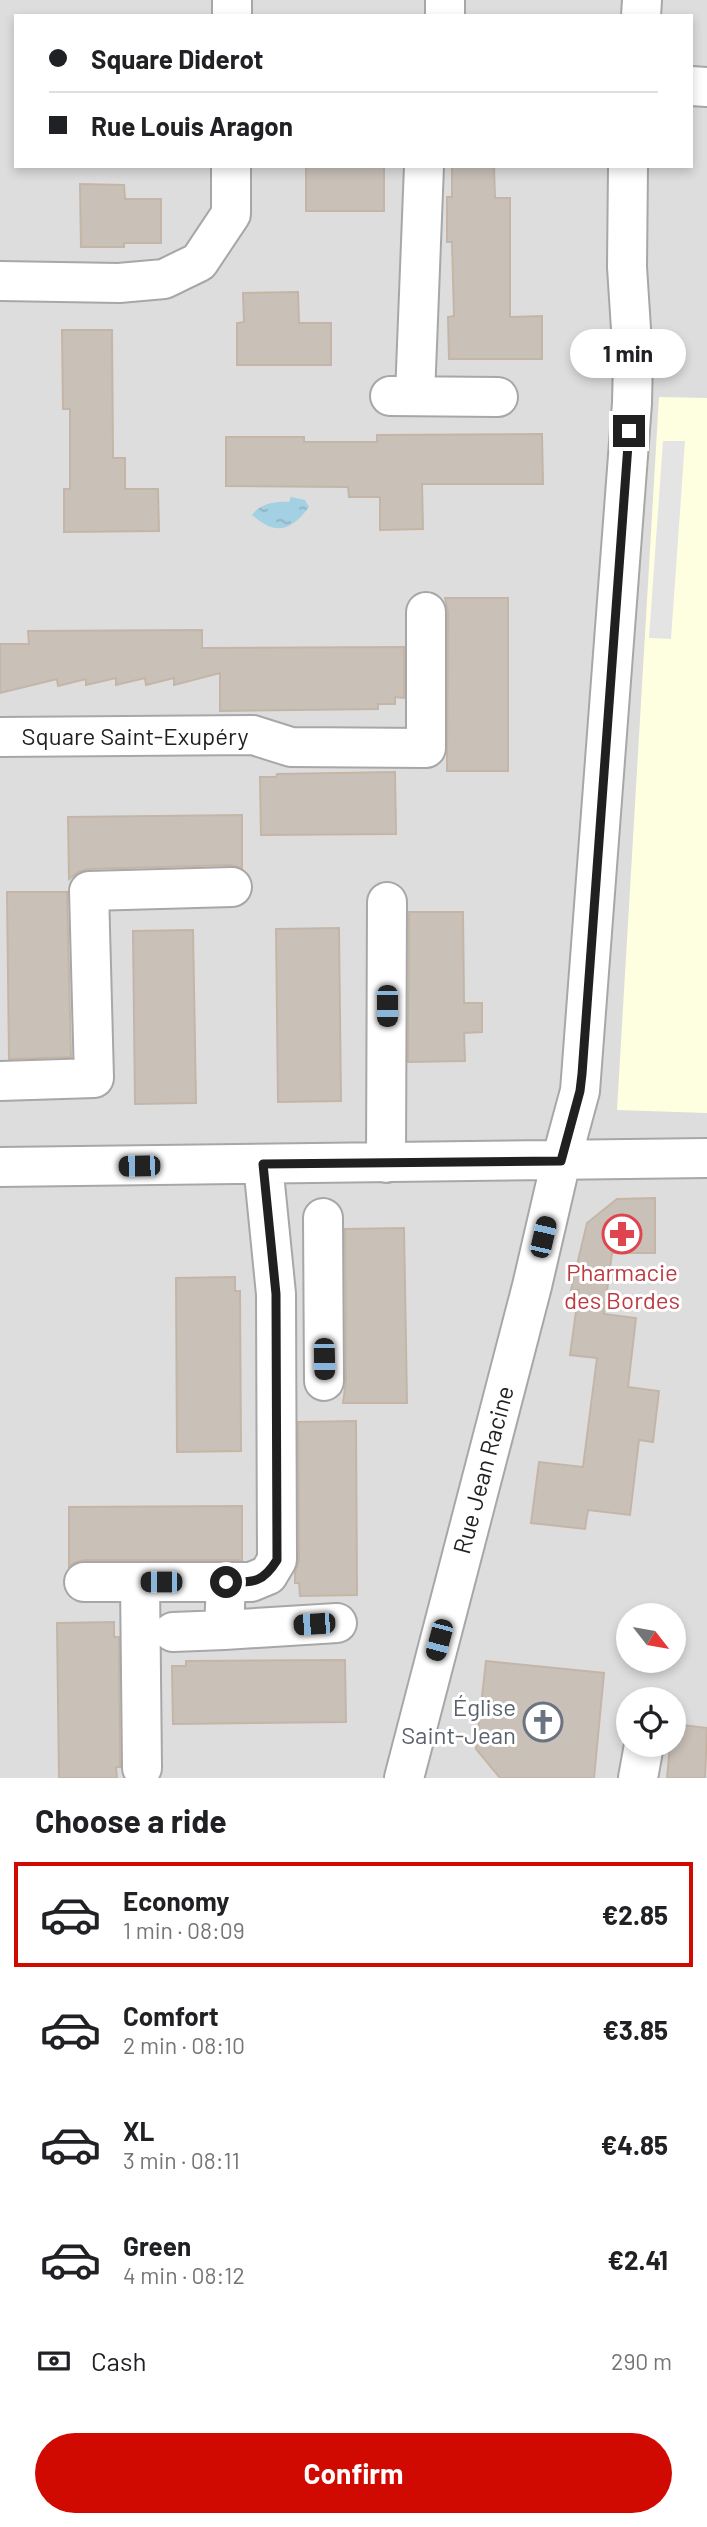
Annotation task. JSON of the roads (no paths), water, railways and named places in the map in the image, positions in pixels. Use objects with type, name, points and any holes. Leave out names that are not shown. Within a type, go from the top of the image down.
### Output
[{"type":"street","points":[[0,281],[119,283],[164,279],[199,262],[231,214],[232,168]]},
{"type":"street","points":[[424,168],[402,396],[498,397]]},
{"type":"street","name":"Rue Jean Racine","points":[[404,1778],[580,1091],[632,403],[633,360],[626,267],[628,168]]},
{"type":"street","name":"Square Saint-Exupéry","points":[[0,737],[253,734],[291,747],[426,748],[426,612]]},
{"type":"street","points":[[0,1081],[94,1078],[89,891],[232,887]]},
{"type":"street","points":[[386,1163],[387,902]]},
{"type":"street","points":[[0,1167],[707,1158]]},
{"type":"street","points":[[84,1582],[251,1582],[268,1575],[277,1560],[276,1294],[263,1164]]},
{"type":"street","points":[[323,1218],[324,1381]]},
{"type":"street","points":[[276,1294],[323,1292]]},
{"type":"street","points":[[140,1582],[142,1768]]},
{"type":"street","points":[[224,1630],[226,1582]]},
{"type":"street","points":[[173,1632],[337,1623]]},
{"type":"street","points":[[638,1778],[641,1757]]},
{"type":"water","points":[[291,497],[305,500],[309,507],[289,526],[268,526],[252,515],[268,504],[289,502]]},
{"type":"place","name":"Pharmacie des Bordes","points":[[622,1234]]},
{"type":"place","name":"Église Saint-Jean","points":[[543,1722]]}]
